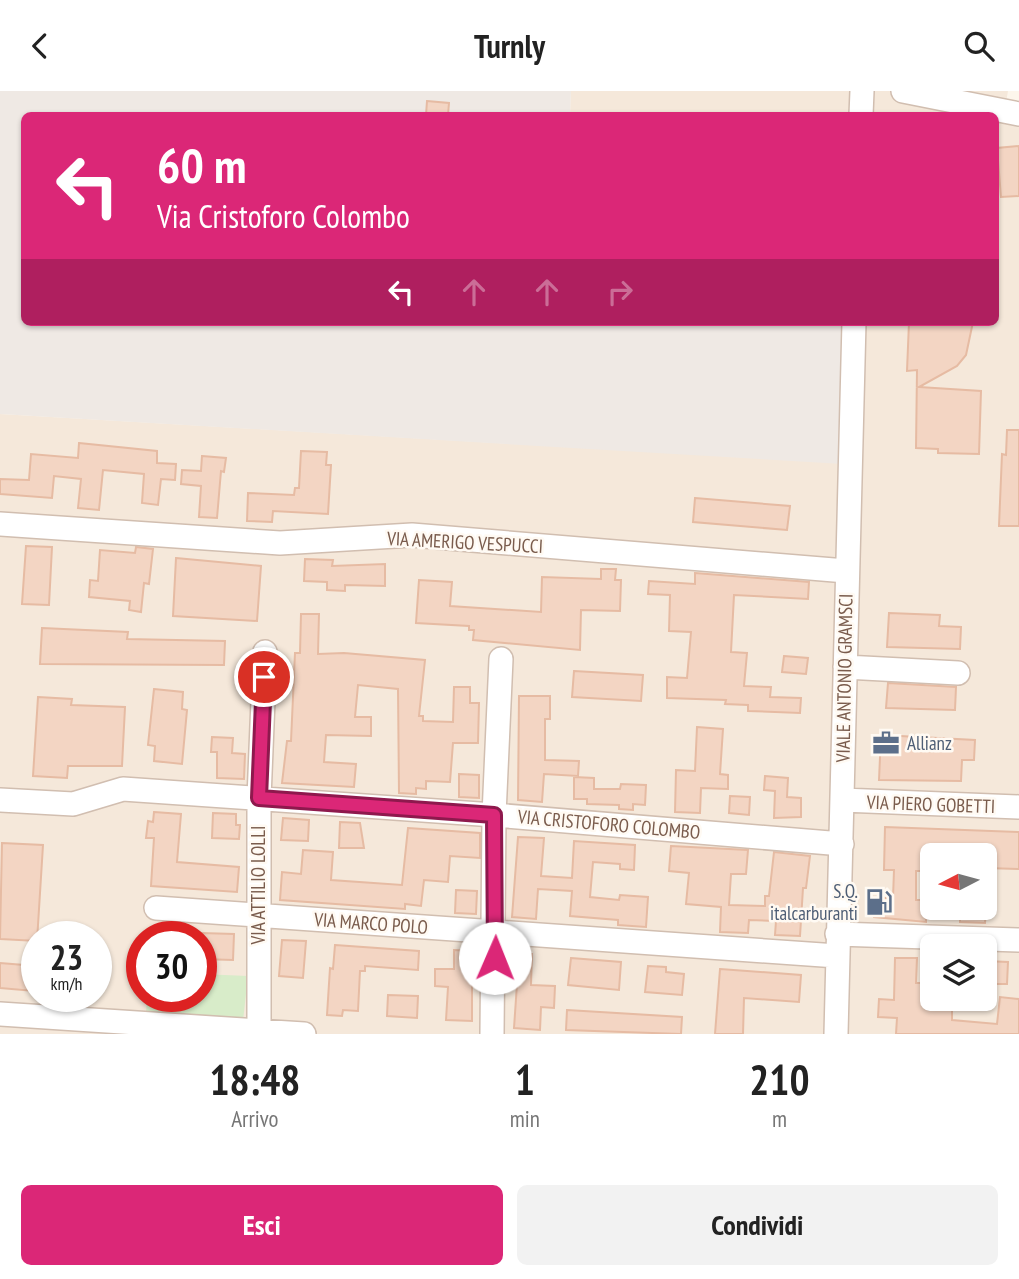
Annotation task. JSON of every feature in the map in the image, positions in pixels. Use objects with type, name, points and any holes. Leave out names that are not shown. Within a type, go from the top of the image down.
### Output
[{"type":"street","points":[[861,112],[862,91]]},
{"type":"street","points":[[903,91],[1019,114]]},
{"type":"street","name":"VIALE ANTONIO GRAMSCI","points":[[836,1034],[846,571],[855,326]]},
{"type":"street","name":"VIA AMERIGO VESPUCCI","points":[[0,524],[280,543],[412,535],[846,571]]},
{"type":"street","name":"VIA ATTILIO LOLLI","points":[[259,1033],[259,798],[265,652]]},
{"type":"street","points":[[492,1034],[494,815],[501,659]]},
{"type":"street","points":[[845,667],[958,673]]},
{"type":"street","name":"VIA CRISTOFORO COLOMBO","points":[[0,800],[73,804],[123,789],[494,815],[842,844]]},
{"type":"street","name":"VIA PIERO GOBETTI","points":[[842,800],[1019,807]]},
{"type":"street","name":"VIA MARCO POLO","points":[[156,908],[495,932],[837,945],[1019,940]]},
{"type":"street","points":[[0,1014],[128,1028],[304,1034]]},
{"type":"shaded area","points":[[0,91],[571,91],[570,112],[21,112],[21,326],[850,326],[843,464],[0,414]]},
{"type":"shaded area","points":[[571,91],[1008,91],[1005,108],[1019,112],[1019,1034],[0,1034],[0,414],[843,463],[850,326],[999,326],[999,112],[570,112]]},
{"type":"green space","points":[[217,975],[248,976],[243,1021],[146,1015],[146,1012],[217,1012]]},
{"type":"building","points":[[427,101],[449,103],[448,112],[426,112]]},
{"type":"building","points":[[1019,146],[1019,196],[1001,197],[999,148]]},
{"type":"building","points":[[909,326],[972,326],[966,355],[957,366],[919,387],[981,391],[979,454],[938,453],[938,449],[916,448],[917,370],[907,371]]},
{"type":"building","points":[[1007,430],[1019,430],[1019,526],[999,526],[1002,454],[1006,455]]},
{"type":"building","points":[[79,443],[157,451],[157,463],[176,464],[175,480],[161,479],[158,505],[142,503],[144,474],[103,470],[99,510],[78,508],[81,479],[54,476],[52,498],[0,494],[0,479],[29,480],[31,454],[78,458]]},
{"type":"building","points":[[301,451],[327,452],[326,465],[331,465],[328,514],[273,511],[272,522],[247,521],[248,493],[294,495],[295,488],[299,488]]},
{"type":"building","points":[[202,456],[226,458],[224,472],[221,471],[217,518],[199,517],[201,486],[181,484],[182,470],[201,471]]},
{"type":"building","points":[[695,498],[790,506],[787,530],[693,522]]},
{"type":"building","points":[[26,546],[52,547],[49,605],[22,604]]},
{"type":"building","points":[[136,547],[153,549],[149,584],[144,583],[141,612],[129,610],[130,601],[89,597],[90,580],[98,581],[100,550],[135,553]]},
{"type":"building","points":[[176,558],[261,566],[257,621],[173,616]]},
{"type":"building","points":[[305,559],[333,560],[332,566],[385,564],[385,586],[345,585],[345,591],[327,590],[327,582],[304,581]]},
{"type":"building","points":[[601,569],[616,569],[615,580],[621,580],[620,611],[581,610],[580,650],[473,640],[474,630],[469,630],[469,626],[416,623],[419,580],[452,582],[450,606],[541,612],[542,577],[601,579]]},
{"type":"building","points":[[695,573],[809,582],[808,599],[734,595],[731,652],[747,653],[744,686],[771,687],[770,697],[801,698],[800,713],[748,711],[748,705],[725,704],[726,700],[667,698],[667,677],[687,678],[691,632],[669,631],[670,595],[648,594],[649,581],[695,584]]},
{"type":"building","points":[[889,613],[940,615],[939,626],[961,627],[960,649],[887,647]]},
{"type":"building","points":[[301,614],[319,614],[318,654],[344,653],[425,660],[419,716],[423,716],[423,721],[453,722],[454,687],[470,687],[470,703],[479,703],[478,743],[453,743],[450,782],[426,781],[426,789],[416,788],[416,794],[399,793],[398,689],[358,685],[355,717],[371,717],[371,736],[326,735],[324,762],[356,764],[354,787],[282,783],[287,741],[291,741],[295,653],[300,653]]},
{"type":"building","points":[[42,628],[128,632],[127,639],[225,641],[224,665],[40,664]]},
{"type":"building","points":[[784,656],[808,658],[806,674],[782,672]]},
{"type":"building","points":[[574,671],[643,675],[641,701],[572,697]]},
{"type":"building","points":[[888,683],[956,687],[955,710],[886,708]]},
{"type":"building","points":[[154,689],[183,692],[182,709],[187,710],[182,764],[154,761],[155,746],[148,745]]},
{"type":"building","points":[[519,696],[550,696],[550,719],[545,719],[545,760],[579,761],[578,776],[544,774],[542,802],[518,800]]},
{"type":"building","points":[[38,697],[72,699],[71,705],[125,707],[122,766],[68,766],[67,778],[33,776]]},
{"type":"building","points":[[697,727],[723,729],[720,774],[728,775],[728,789],[701,788],[700,813],[675,812],[676,770],[695,771]]},
{"type":"building","points":[[881,735],[975,740],[974,760],[962,760],[961,781],[879,780]]},
{"type":"building","points":[[212,737],[233,738],[232,753],[245,754],[244,779],[217,778],[217,752],[211,752]]},
{"type":"building","points":[[459,774],[479,775],[479,798],[459,797]]},
{"type":"building","points":[[765,776],[788,778],[787,797],[801,798],[801,817],[774,818],[775,791],[764,790]]},
{"type":"building","points":[[574,777],[594,778],[594,789],[620,789],[621,784],[646,785],[645,805],[633,804],[633,810],[619,809],[619,805],[587,804],[587,799],[574,799]]},
{"type":"building","points":[[730,796],[750,797],[749,815],[729,813]]},
{"type":"building","points":[[154,812],[181,814],[177,862],[239,867],[237,892],[151,886],[154,838],[146,838],[148,821],[153,822]]},
{"type":"building","points":[[213,813],[236,814],[236,825],[240,825],[239,839],[212,838]]},
{"type":"building","points":[[283,818],[309,820],[308,841],[281,840]]},
{"type":"building","points":[[340,822],[360,823],[364,848],[339,848]]},
{"type":"building","points":[[885,827],[1019,832],[1019,869],[998,868],[998,843],[920,843],[916,900],[920,900],[920,921],[926,922],[874,917],[874,898],[893,898],[894,870],[884,870]]},
{"type":"building","points":[[408,828],[480,833],[480,858],[450,856],[448,882],[424,880],[421,906],[405,904],[405,909],[280,900],[282,872],[301,874],[303,850],[333,852],[331,880],[402,885]]},
{"type":"building","points":[[518,837],[544,838],[541,876],[572,878],[574,841],[635,845],[634,870],[620,869],[620,864],[593,862],[590,897],[619,900],[620,895],[648,897],[646,927],[618,925],[618,920],[570,916],[572,891],[538,889],[536,919],[512,917]]},
{"type":"building","points":[[2,843],[43,845],[38,921],[21,921],[21,940],[0,939]]},
{"type":"building","points":[[671,846],[748,850],[746,874],[731,874],[729,905],[765,906],[765,896],[769,896],[774,852],[810,856],[806,888],[803,888],[800,936],[775,935],[776,921],[749,920],[748,933],[720,932],[721,907],[686,904],[689,873],[669,871]]},
{"type":"building","points":[[456,890],[477,891],[476,914],[455,913]]},
{"type":"building","points":[[960,921],[985,921],[985,923]]},
{"type":"building","points":[[217,933],[234,934],[233,960],[217,960]]},
{"type":"building","points":[[282,940],[306,941],[303,978],[279,976]]},
{"type":"building","points":[[335,945],[419,951],[418,970],[365,966],[365,971],[360,971],[358,1011],[343,1010],[342,1016],[327,1015],[330,968],[333,969]]},
{"type":"building","points":[[454,950],[472,951],[472,1021],[446,1020],[448,987],[435,986],[435,969],[454,969]]},
{"type":"building","points":[[512,954],[532,954],[531,985],[555,986],[554,1008],[541,1007],[540,1030],[514,1028],[517,984],[512,984]]},
{"type":"building","points":[[571,958],[621,962],[619,990],[568,985]]},
{"type":"building","points":[[895,958],[917,958],[916,983],[920,983],[920,1011],[952,1011],[952,1020],[997,1024],[1000,997],[1019,999],[1019,1034],[896,1034],[897,1018],[878,1017],[879,999],[894,1000]]},
{"type":"building","points":[[997,962],[1008,962],[1007,984],[997,984]]},
{"type":"building","points":[[0,963],[21,965],[21,990],[0,988]]},
{"type":"building","points":[[648,966],[666,967],[666,972],[684,974],[682,995],[645,992]]},
{"type":"building","points":[[720,969],[801,975],[799,1002],[744,998],[743,1034],[715,1034]]},
{"type":"building","points":[[388,995],[418,996],[417,1018],[387,1016]]},
{"type":"building","points":[[567,1010],[682,1017],[681,1034],[566,1030]]},
{"type":"place","name":"Allianz","points":[[886,743]]},
{"type":"place","name":"S.Q. italcarburanti","points":[[879,902]]},
{"type":"route","points":[[264,677],[259,798],[494,815],[495,958]]}]
